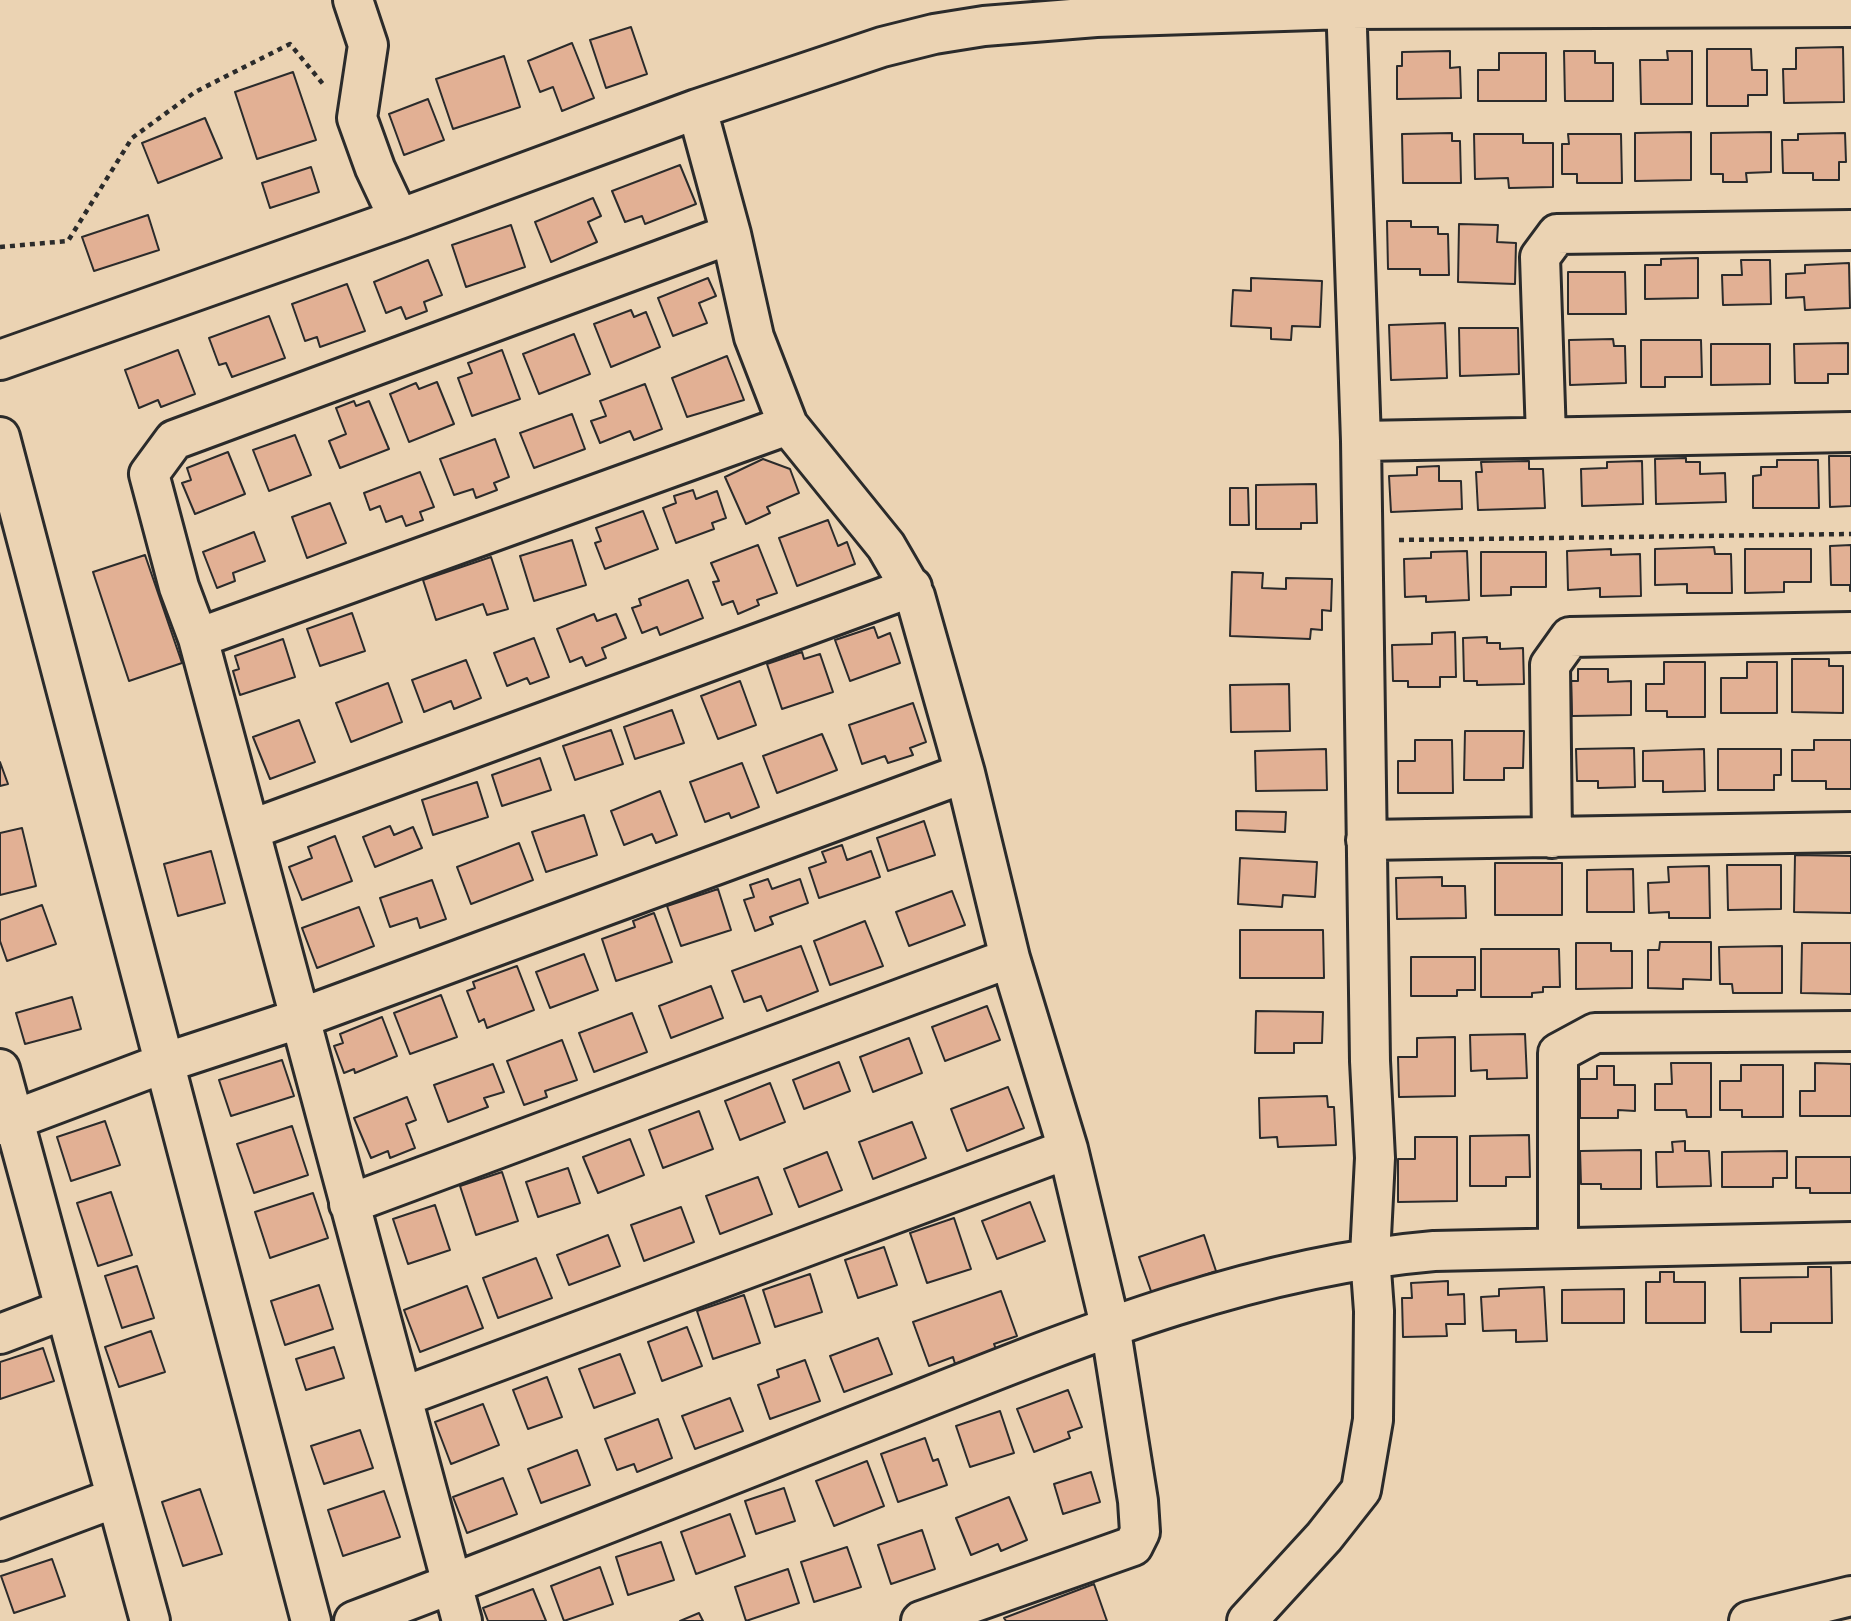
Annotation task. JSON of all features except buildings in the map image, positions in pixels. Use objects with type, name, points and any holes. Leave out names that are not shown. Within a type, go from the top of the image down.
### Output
[{"type":"street","points":[[353,0],[368,45],[357,118],[375,168],[399,219]]},
{"type":"street","points":[[0,360],[399,219],[697,109],[882,47],[984,26],[1096,17],[1346,4],[1851,7]]},
{"type":"street","points":[[1247,1621],[1324,1537],[1361,1490],[1373,1420],[1374,1311],[1370,1256],[1375,1158],[1366,840],[1361,441],[1346,4]]},
{"type":"street","points":[[697,109],[731,234],[754,337],[788,425],[886,546],[912,587],[965,773],[1010,958],[1068,1149],[1110,1325],[1139,1509],[1140,1532],[1133,1546],[921,1621]]},
{"type":"street","points":[[1546,437],[1540,257],[1557,234],[1851,230]]},
{"type":"street","points":[[462,1621],[298,1019],[198,638],[179,587],[149,474],[174,440],[731,234]]},
{"type":"street","points":[[198,638],[788,425]]},
{"type":"street","points":[[1361,441],[1851,432]]},
{"type":"street","points":[[0,437],[167,1062],[311,1621]]},
{"type":"street","points":[[263,825],[912,587]]},
{"type":"street","points":[[1552,838],[1550,665],[1570,637],[1851,632]]},
{"type":"street","points":[[7,1123],[167,1062],[298,1019],[965,773]]},
{"type":"street","points":[[1366,840],[1851,832]]},
{"type":"street","points":[[349,1203],[1010,958]]},
{"type":"street","points":[[1558,1246],[1558,1053],[1595,1033],[1851,1031]]},
{"type":"street","points":[[0,1069],[7,1123],[150,1621]]},
{"type":"street","points":[[402,1397],[1068,1149]]},
{"type":"street","points":[[354,1621],[1110,1325],[1310,1269],[1370,1256],[1558,1246],[1851,1242]]},
{"type":"street","points":[[0,1334],[63,1311]]},
{"type":"street","points":[[0,1541],[115,1498]]},
{"type":"street","points":[[1749,1621],[1851,1595]]},
{"type":"path","points":[[0,247],[68,241],[132,138],[195,92],[290,44],[348,116],[357,118]]},
{"type":"path","points":[[1363,540],[1851,534]]}]
